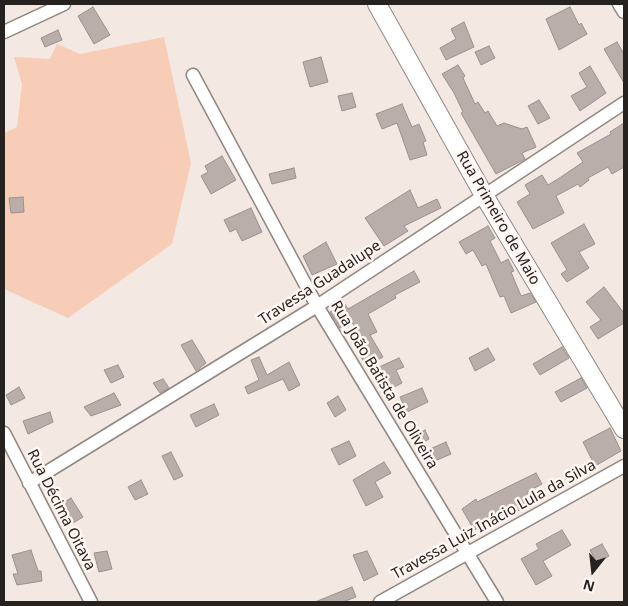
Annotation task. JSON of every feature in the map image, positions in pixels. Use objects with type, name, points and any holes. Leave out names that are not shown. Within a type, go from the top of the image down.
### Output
[{"type":"street","points":[[4,32],[64,4]]},
{"type":"street","name":"Rua Primeiro de Maio","points":[[377,4],[485,197],[624,429]]},
{"type":"street","points":[[619,4],[624,12]]},
{"type":"street","name":"Rua João Batista de Oliveira","points":[[193,75],[317,306],[496,602]]},
{"type":"street","name":"Travessa Guadalupe","points":[[29,483],[317,306],[485,197],[624,103]]},
{"type":"street","name":"Rua Décima Oitava","points":[[4,433],[91,602]]},
{"type":"street","name":"Travessa Luiz Inácio Lula da Silva","points":[[380,602],[624,466]]},
{"type":"shaded area","points":[[164,37],[191,163],[172,244],[68,318],[4,289],[4,133],[17,127],[22,84],[14,57],[50,59],[57,44],[80,54]]},
{"type":"building","points":[[93,7],[110,35],[94,44],[78,16]]},
{"type":"building","points":[[570,7],[579,25],[581,23],[587,34],[559,50],[546,19]]},
{"type":"building","points":[[464,22],[474,47],[446,60],[440,48],[456,39],[451,29]]},
{"type":"building","points":[[58,30],[62,40],[45,47],[41,38]]},
{"type":"building","points":[[617,42],[624,54],[624,83],[604,49]]},
{"type":"building","points":[[489,46],[495,58],[481,65],[475,52]]},
{"type":"building","points":[[321,57],[328,82],[310,87],[303,62]]},
{"type":"building","points":[[458,65],[465,76],[463,78],[475,104],[478,102],[485,113],[488,111],[497,126],[504,123],[522,129],[527,127],[536,147],[522,153],[525,159],[496,174],[461,113],[463,112],[454,93],[442,74]]},
{"type":"building","points":[[590,66],[606,93],[580,111],[571,96],[587,87],[579,73]]},
{"type":"building","points":[[352,93],[356,107],[342,111],[338,96]]},
{"type":"building","points":[[539,100],[550,118],[538,124],[528,106]]},
{"type":"building","points":[[402,104],[412,127],[419,124],[426,141],[423,142],[427,155],[410,160],[397,123],[382,129],[376,114]]},
{"type":"building","points":[[624,123],[624,167],[612,174],[608,167],[588,178],[589,180],[580,187],[578,184],[556,196],[564,213],[533,229],[517,202],[530,194],[525,185],[542,175],[548,185],[561,177],[583,162],[577,153],[611,134],[610,132]]},
{"type":"building","points":[[222,156],[236,180],[211,194],[201,176],[208,172],[205,166]]},
{"type":"building","points":[[294,168],[296,178],[272,184],[269,174]]},
{"type":"building","points":[[410,190],[418,208],[437,199],[441,208],[404,226],[408,231],[384,246],[365,218]]},
{"type":"building","points":[[23,197],[24,212],[11,213],[9,198]]},
{"type":"building","points":[[251,208],[262,232],[242,241],[236,229],[230,232],[224,220]]},
{"type":"building","points":[[584,224],[595,244],[579,252],[589,268],[567,282],[561,274],[567,270],[551,243]]},
{"type":"building","points":[[488,226],[495,238],[490,241],[501,263],[508,259],[514,271],[511,272],[521,296],[530,293],[536,302],[511,313],[504,296],[500,297],[486,264],[482,266],[473,250],[466,254],[459,242]]},
{"type":"building","points":[[326,242],[337,264],[312,275],[303,256]]},
{"type":"building","points":[[414,271],[420,282],[395,295],[396,298],[368,314],[377,332],[370,335],[383,357],[366,366],[360,355],[367,351],[352,322],[340,328],[330,312],[345,304],[348,309]]},
{"type":"building","points":[[604,287],[624,313],[624,323],[598,339],[590,327],[601,320],[586,302]]},
{"type":"building","points":[[192,340],[206,363],[196,371],[181,345]]},
{"type":"building","points":[[562,347],[569,358],[540,375],[533,364]]},
{"type":"building","points":[[488,348],[495,360],[475,371],[469,358]]},
{"type":"building","points":[[259,357],[267,375],[289,362],[300,385],[289,391],[283,379],[248,394],[245,387],[259,380],[251,360]]},
{"type":"building","points":[[399,358],[404,367],[396,370],[402,383],[390,389],[379,367]]},
{"type":"building","points":[[118,365],[124,377],[111,383],[104,370]]},
{"type":"building","points":[[581,378],[587,388],[561,402],[555,392]]},
{"type":"building","points":[[163,379],[169,388],[160,393],[153,383]]},
{"type":"building","points":[[19,387],[25,398],[11,405],[6,395]]},
{"type":"building","points":[[422,388],[428,402],[407,412],[400,397]]},
{"type":"building","points":[[114,393],[121,405],[91,416],[84,407]]},
{"type":"building","points":[[338,396],[346,410],[335,417],[327,403]]},
{"type":"building","points":[[214,404],[219,415],[196,427],[190,415]]},
{"type":"building","points":[[50,412],[53,422],[28,434],[23,421]]},
{"type":"building","points":[[610,428],[621,451],[595,466],[583,442]]},
{"type":"building","points":[[425,430],[429,439],[418,445],[413,436]]},
{"type":"building","points":[[349,441],[356,456],[339,465],[331,449]]},
{"type":"building","points":[[446,442],[451,454],[435,461],[430,449]]},
{"type":"building","points":[[171,452],[183,476],[174,480],[162,456]]},
{"type":"building","points":[[384,462],[391,473],[375,482],[383,497],[366,506],[353,480]]},
{"type":"building","points":[[536,473],[542,484],[527,492],[533,503],[504,518],[502,515],[474,530],[462,509],[476,499],[477,502]]},
{"type":"building","points":[[141,480],[148,494],[135,500],[128,487]]},
{"type":"building","points":[[71,498],[83,517],[73,523],[61,504]]},
{"type":"building","points":[[562,530],[571,545],[543,561],[552,576],[536,585],[521,559],[539,549],[536,544]]},
{"type":"building","points":[[602,544],[609,556],[597,563],[590,550]]},
{"type":"building","points":[[31,550],[38,571],[41,571],[42,581],[17,585],[13,574],[18,574],[12,555]]},
{"type":"building","points":[[107,551],[112,569],[99,572],[94,553]]},
{"type":"building","points":[[367,551],[378,574],[364,581],[353,555]]},
{"type":"building","points":[[352,587],[356,597],[343,602],[315,602]]}]
